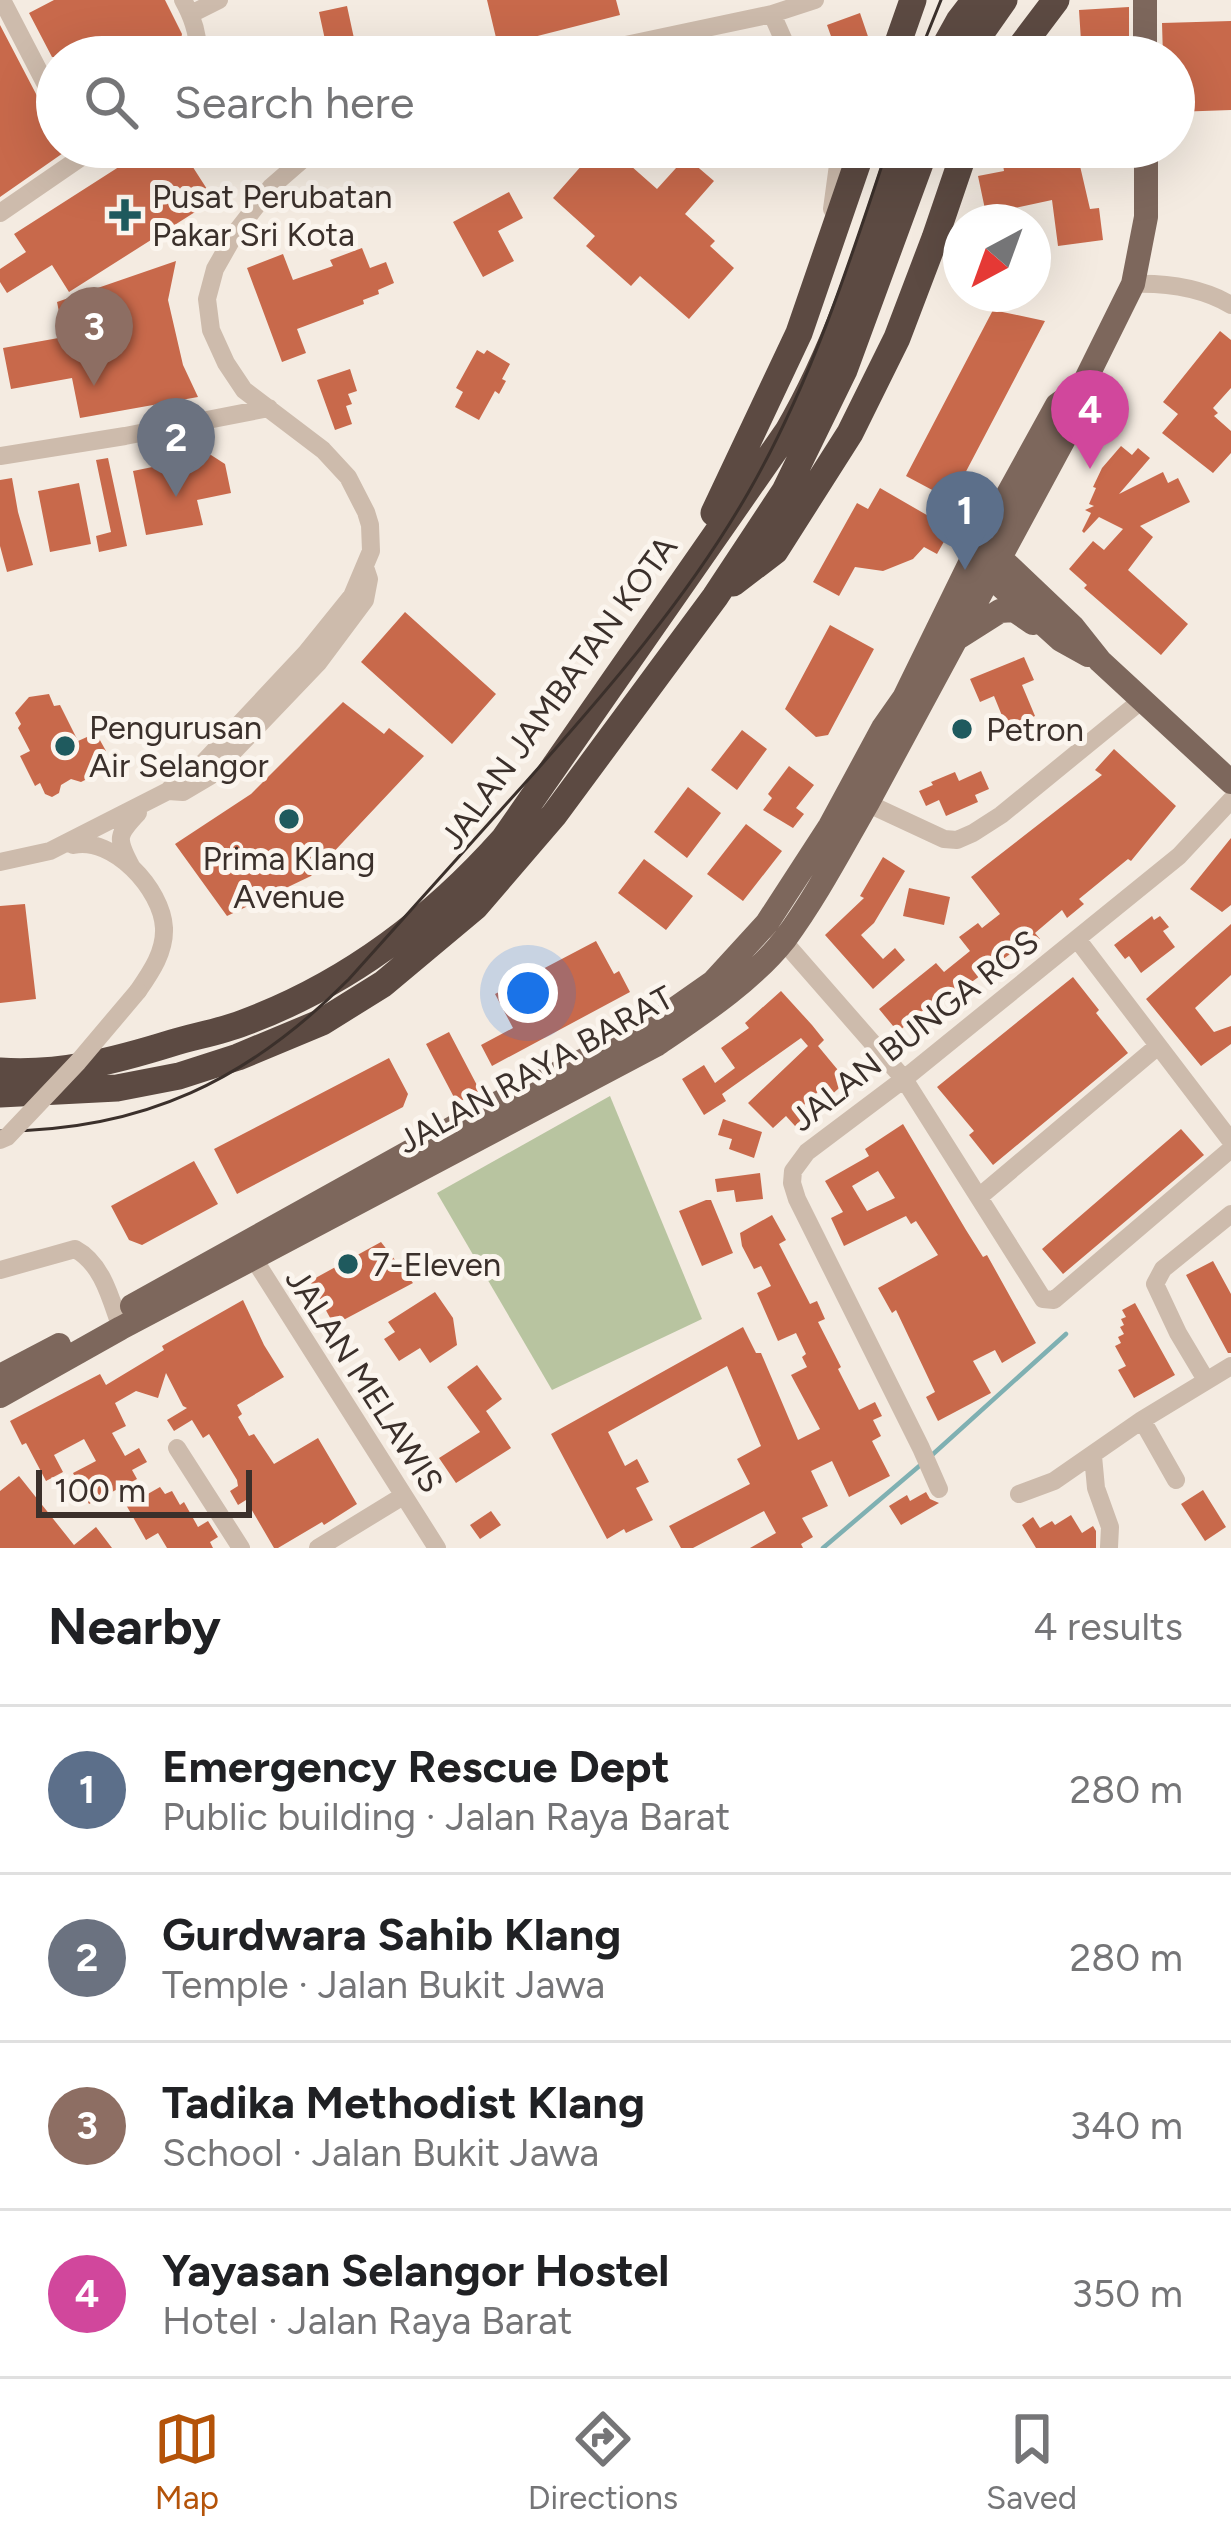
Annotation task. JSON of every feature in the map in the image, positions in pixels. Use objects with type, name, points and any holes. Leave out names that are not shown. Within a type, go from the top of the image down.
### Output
[{"type":"highway","points":[[900,36],[913,0]]},
{"type":"highway","points":[[931,36],[953,0]]},
{"type":"highway","points":[[951,36],[975,0]]},
{"type":"highway","points":[[979,36],[1004,0]]},
{"type":"highway","points":[[1028,36],[1056,0]]},
{"type":"highway","points":[[682,582],[799,333],[856,168]]},
{"type":"highway","points":[[716,597],[785,491],[844,370],[886,168]]},
{"type":"highway","name":"JALAN JAMBATAN KOTA","points":[[860,297],[895,168]]},
{"type":"highway","name":"JALAN JAMBATAN KOTA","points":[[0,1071],[71,1070],[242,1024],[372,959],[464,884],[504,839],[797,414],[838,327],[860,297],[917,168]]},
{"type":"highway","points":[[716,597],[775,551],[850,434],[897,338],[959,168]]},
{"type":"highway","name":"JALAN JAMBATAN KOTA","points":[[0,1094],[117,1088],[179,1076],[322,1022],[382,984],[475,908],[554,815],[716,597]]},
{"type":"main road","points":[[1145,0],[1145,36]]},
{"type":"main road","name":"JALAN RAYA BARAT","points":[[858,799],[884,728],[1077,415],[1082,387],[1132,284],[1146,217],[1146,168]]},
{"type":"main road","points":[[986,559],[1061,640]]},
{"type":"main road","points":[[986,559],[1072,627],[1100,662],[1231,782]]},
{"type":"main road","name":"JALAN RAYA BARAT","points":[[0,1396],[119,1322],[249,1251],[656,1045],[720,1001],[775,932],[952,643],[986,559]]},
{"type":"main road","points":[[952,643],[988,616],[1014,610],[1100,662]]},
{"type":"main road","name":"JALAN RAYA BARAT","points":[[0,1376],[119,1322]]},
{"type":"street","points":[[2,0],[36,66]]},
{"type":"street","points":[[196,36],[187,7],[219,0]]},
{"type":"street","points":[[668,36],[815,0]]},
{"type":"street","points":[[772,14],[782,36]]},
{"type":"street","points":[[0,213],[61,168]]},
{"type":"street","points":[[50,851],[159,795],[183,792],[210,776],[365,600],[370,525],[348,477],[323,450],[244,390],[211,330],[207,299],[215,268],[236,232],[293,168]]},
{"type":"street","points":[[828,250],[838,168]]},
{"type":"street","points":[[1132,284],[1213,294],[1231,305]]},
{"type":"street","points":[[0,456],[269,408]]},
{"type":"street","points":[[858,799],[944,839],[957,840],[1001,814],[1142,700]]},
{"type":"street","points":[[133,870],[119,838],[121,830],[159,795]]},
{"type":"street","name":"JALAN BUNGA ROS","points":[[939,1489],[797,1198],[793,1171],[807,1152],[1179,856],[1231,800]]},
{"type":"street","points":[[0,862],[88,842],[106,849],[145,880],[158,903],[164,929],[159,957],[139,991],[78,1062],[0,1140]]},
{"type":"street","points":[[775,932],[904,1079],[1043,1299],[1054,1300],[1231,1145],[1077,939]]},
{"type":"street","points":[[979,1197],[1159,1046]]},
{"type":"street","points":[[1206,1380],[1155,1284],[1163,1269],[1231,1214]]},
{"type":"street","points":[[0,1270],[75,1249],[102,1277],[119,1322]]},
{"type":"street","name":"JALAN MELAWIS","points":[[249,1251],[437,1548]]},
{"type":"street","points":[[1019,1494],[1054,1481],[1231,1366]]},
{"type":"street","points":[[1142,1420],[1176,1480]]},
{"type":"street","points":[[177,1448],[241,1548]]},
{"type":"street","points":[[1093,1456],[1096,1489],[1110,1527],[1109,1546]]},
{"type":"street","points":[[318,1548],[403,1496]]},
{"type":"green space","points":[[610,1096],[702,1319],[552,1390],[437,1193]]},
{"type":"building","points":[[54,0],[165,0],[182,34],[41,36],[29,13]]},
{"type":"building","points":[[487,0],[616,0],[620,15],[537,36],[496,36]]},
{"type":"building","points":[[347,6],[353,36],[324,36],[319,12]]},
{"type":"building","points":[[1129,7],[1129,36],[1081,36],[1079,10]]},
{"type":"building","points":[[860,13],[868,36],[831,36],[827,25]]},
{"type":"building","points":[[1231,21],[1231,110],[1195,111],[1195,36],[1162,36],[1162,23]]},
{"type":"building","points":[[0,25],[36,94],[36,168],[42,168],[0,197]]},
{"type":"building","points":[[117,168],[193,168],[214,200],[69,292],[52,265],[7,293],[0,282],[0,269],[26,252],[14,234]]},
{"type":"building","points":[[579,168],[633,168],[657,189],[676,168],[699,168],[714,181],[685,214],[715,241],[710,246],[734,268],[689,319],[640,276],[631,286],[586,246],[595,236],[553,198]]},
{"type":"building","points":[[1004,168],[1080,168],[1090,209],[1099,208],[1103,240],[1058,246],[1052,200],[984,204],[978,176]]},
{"type":"building","points":[[509,192],[523,218],[498,231],[514,261],[483,277],[453,222]]},
{"type":"building","points":[[362,248],[370,268],[386,262],[394,283],[363,300],[364,304],[297,329],[306,353],[282,362],[247,268],[283,254],[293,280],[333,266],[330,260]]},
{"type":"building","points":[[176,261],[168,300],[183,365],[198,397],[80,418],[72,378],[11,389],[3,348],[64,337],[57,302]]},
{"type":"building","points":[[992,312],[1045,321],[951,500],[906,476]]},
{"type":"building","points":[[1220,331],[1231,340],[1231,388],[1213,408],[1218,413],[1214,416],[1231,431],[1231,453],[1213,473],[1162,433],[1178,414],[1163,402]]},
{"type":"building","points":[[477,350],[484,354],[487,350],[510,364],[499,394],[495,391],[479,420],[455,407],[463,392],[456,388]]},
{"type":"building","points":[[350,369],[357,391],[348,394],[352,404],[346,406],[352,424],[335,430],[317,380]]},
{"type":"building","points":[[1121,446],[1132,455],[1138,448],[1150,458],[1119,494],[1163,472],[1168,483],[1178,478],[1190,502],[1140,526],[1153,537],[1128,570],[1188,624],[1161,655],[1084,588],[1087,585],[1069,569],[1093,541],[1104,550],[1123,529],[1099,517],[1082,531],[1091,513],[1085,510],[1094,506],[1089,504],[1093,487]]},
{"type":"building","points":[[211,455],[225,464],[231,493],[197,500],[203,525],[146,535],[133,471]]},
{"type":"building","points":[[108,458],[127,546],[99,552],[96,536],[111,532],[96,460]]},
{"type":"building","points":[[12,478],[33,565],[7,572],[0,546],[0,480]]},
{"type":"building","points":[[79,483],[91,544],[50,552],[38,491]]},
{"type":"building","points":[[880,488],[951,529],[937,554],[924,547],[913,559],[883,571],[855,567],[839,596],[813,582],[857,503],[868,509]]},
{"type":"building","points":[[405,612],[496,694],[452,744],[361,662]]},
{"type":"building","points":[[830,625],[874,649],[828,735],[816,737],[785,709]]},
{"type":"building","points":[[1024,657],[1034,680],[1022,685],[1035,716],[1007,728],[994,696],[980,702],[970,679]]},
{"type":"building","name":"Pengurusan Air Selangor","points":[[49,694],[78,741],[96,733],[106,751],[95,775],[81,782],[71,779],[52,797],[40,783],[35,786],[20,756],[30,751],[15,713],[29,697]]},
{"type":"building","name":"Prima Klang Avenue","points":[[343,702],[384,734],[389,728],[424,756],[311,876],[227,916],[175,844],[251,794]]},
{"type":"building","points":[[742,730],[767,749],[737,790],[711,770]]},
{"type":"building","points":[[1114,749],[1176,806],[1131,861],[1079,899],[1084,904],[1067,918],[1062,910],[1035,933],[1040,939],[1024,951],[1021,946],[962,989],[970,999],[955,1012],[941,995],[898,1032],[879,1009],[936,963],[944,972],[970,951],[959,937],[1000,914],[971,877],[1102,775],[1095,770]]},
{"type":"building","points":[[789,766],[814,785],[796,808],[804,814],[793,828],[763,810],[772,798],[768,794]]},
{"type":"building","points":[[981,771],[989,789],[975,795],[978,802],[946,816],[939,800],[926,806],[919,791],[931,782],[955,772],[959,781]]},
{"type":"building","points":[[688,787],[721,813],[687,858],[654,832]]},
{"type":"building","points":[[746,824],[782,851],[743,901],[707,874]]},
{"type":"building","points":[[1231,838],[1231,905],[1222,912],[1190,889]]},
{"type":"building","points":[[883,857],[905,871],[874,923],[861,935],[883,959],[895,948],[905,960],[873,989],[825,935],[864,898],[860,896]]},
{"type":"building","points":[[644,859],[693,896],[666,930],[618,893]]},
{"type":"building","points":[[909,888],[950,897],[944,925],[903,916]]},
{"type":"building","points":[[25,904],[36,999],[0,1003],[0,906]]},
{"type":"building","points":[[1152,916],[1154,920],[1160,916],[1169,927],[1163,931],[1175,947],[1141,973],[1114,945]]},
{"type":"building","points":[[1231,924],[1231,975],[1195,1008],[1214,1032],[1231,1026],[1231,1044],[1201,1066],[1146,999]]},
{"type":"building","points":[[596,941],[630,992],[492,1066],[481,1045],[513,1028],[495,994]]},
{"type":"building","points":[[1073,977],[1128,1053],[993,1165],[969,1135],[974,1131],[937,1087]]},
{"type":"building","points":[[781,991],[824,1040],[818,1046],[847,1081],[829,1097],[821,1089],[804,1105],[810,1111],[795,1126],[786,1116],[773,1128],[748,1103],[808,1046],[801,1038],[722,1094],[726,1101],[704,1115],[682,1079],[704,1065],[715,1083],[735,1068],[721,1048],[749,1028],[745,1023]]},
{"type":"building","points":[[449,1032],[480,1091],[457,1103],[426,1044]]},
{"type":"building","points":[[389,1058],[408,1094],[403,1107],[237,1194],[214,1149]]},
{"type":"building","points":[[723,1119],[762,1132],[754,1158],[729,1149],[732,1139],[718,1135]]},
{"type":"building","points":[[903,1124],[983,1257],[987,1255],[1036,1343],[1002,1363],[995,1350],[973,1361],[991,1393],[938,1421],[926,1397],[935,1392],[896,1310],[892,1313],[878,1288],[938,1255],[916,1221],[911,1224],[906,1216],[844,1246],[831,1218],[843,1212],[825,1181],[869,1156],[865,1149]],"holes":[[[878,1171],[895,1198],[867,1211],[852,1186]]]},
{"type":"building","points":[[1181,1129],[1204,1155],[1063,1274],[1042,1249]]},
{"type":"building","points":[[194,1161],[218,1204],[142,1245],[129,1240],[111,1206]]},
{"type":"building","points":[[760,1173],[763,1199],[736,1202],[734,1190],[717,1192],[715,1179]]},
{"type":"building","points":[[711,1200],[733,1253],[702,1266],[679,1211]]},
{"type":"building","points":[[772,1215],[786,1240],[779,1244],[810,1304],[817,1301],[825,1319],[818,1322],[859,1410],[875,1402],[882,1416],[873,1420],[881,1436],[872,1441],[890,1476],[849,1497],[832,1461],[811,1471],[828,1506],[802,1518],[813,1537],[801,1544],[803,1548],[750,1548],[776,1533],[764,1511],[693,1548],[681,1548],[669,1526],[750,1484],[737,1459],[761,1446],[727,1366],[608,1432],[625,1466],[637,1459],[649,1482],[636,1488],[653,1520],[607,1539],[551,1434],[743,1327],[756,1353],[761,1353],[798,1440],[820,1429],[791,1375],[807,1367],[802,1357],[806,1354],[796,1333],[778,1341],[757,1293],[771,1286],[761,1266],[754,1269],[742,1246],[740,1233]]},
{"type":"building","points":[[381,1242],[413,1283],[334,1325],[310,1281]]},
{"type":"building","points":[[1213,1261],[1231,1294],[1231,1353],[1186,1275]]},
{"type":"building","points":[[435,1292],[453,1318],[457,1345],[430,1363],[420,1348],[399,1361],[384,1339],[395,1332],[388,1322]]},
{"type":"building","points":[[243,1300],[284,1377],[237,1405],[242,1414],[238,1417],[274,1464],[318,1438],[357,1504],[274,1548],[246,1500],[238,1505],[230,1491],[238,1486],[237,1480],[209,1434],[203,1438],[192,1420],[174,1431],[167,1420],[187,1408],[166,1373],[158,1398],[136,1391],[115,1403],[126,1426],[112,1433],[125,1456],[139,1448],[147,1462],[132,1470],[137,1479],[89,1504],[73,1473],[96,1461],[84,1439],[54,1455],[63,1472],[46,1481],[10,1421],[100,1374],[106,1385],[164,1350],[162,1346]]},
{"type":"building","points":[[1135,1303],[1175,1375],[1134,1398],[1118,1370],[1126,1366],[1115,1346],[1124,1334],[1122,1310]]},
{"type":"building","points":[[477,1365],[502,1399],[486,1411],[511,1448],[456,1483],[439,1458],[480,1432],[447,1387]]},
{"type":"building","points":[[19,1476],[74,1545],[96,1527],[112,1548],[0,1548],[0,1491]]},
{"type":"building","points":[[160,1487],[165,1494],[172,1491],[180,1505],[184,1502],[198,1527],[208,1521],[218,1537],[210,1542],[213,1548],[167,1548],[158,1533],[146,1540],[125,1503],[142,1490],[146,1495]]},
{"type":"building","points":[[1203,1490],[1226,1527],[1205,1541],[1181,1504]]},
{"type":"building","points":[[926,1492],[939,1503],[901,1525],[889,1506],[907,1495],[910,1501]]},
{"type":"building","points":[[491,1511],[501,1525],[480,1539],[470,1525]]},
{"type":"building","points":[[1071,1515],[1082,1533],[1093,1526],[1096,1548],[1036,1548],[1022,1525],[1033,1517],[1040,1528],[1052,1521],[1055,1525]]},
{"type":"waterway","points":[[932,1455],[1066,1334]]},
{"type":"waterway","points":[[823,1548],[924,1462]]},
{"type":"tram line","points":[[926,36],[941,0]]},
{"type":"tram line","points":[[0,1131],[101,1121],[191,1093],[272,1045],[349,979],[616,679],[724,532],[791,410],[881,168]]},
{"type":"place","name":"Pusat Perubatan Pakar Sri Kota","points":[[125,215]]},
{"type":"place","name":"Tadika Methodist Klang","points":[[94,386]]},
{"type":"place","name":"Yayasan Selangor Hostel","points":[[1090,469]]},
{"type":"place","name":"Gurdwara Sahib Klang","points":[[176,497]]},
{"type":"place","name":"Emergency Rescue Dept","points":[[965,570]]},
{"type":"place","name":"Petron","points":[[962,729]]},
{"type":"place","name":"Pengurusan Air Selangor","points":[[65,746]]},
{"type":"place","name":"Prima Klang Avenue","points":[[289,819]]},
{"type":"place","name":"7-Eleven","points":[[348,1264]]}]
